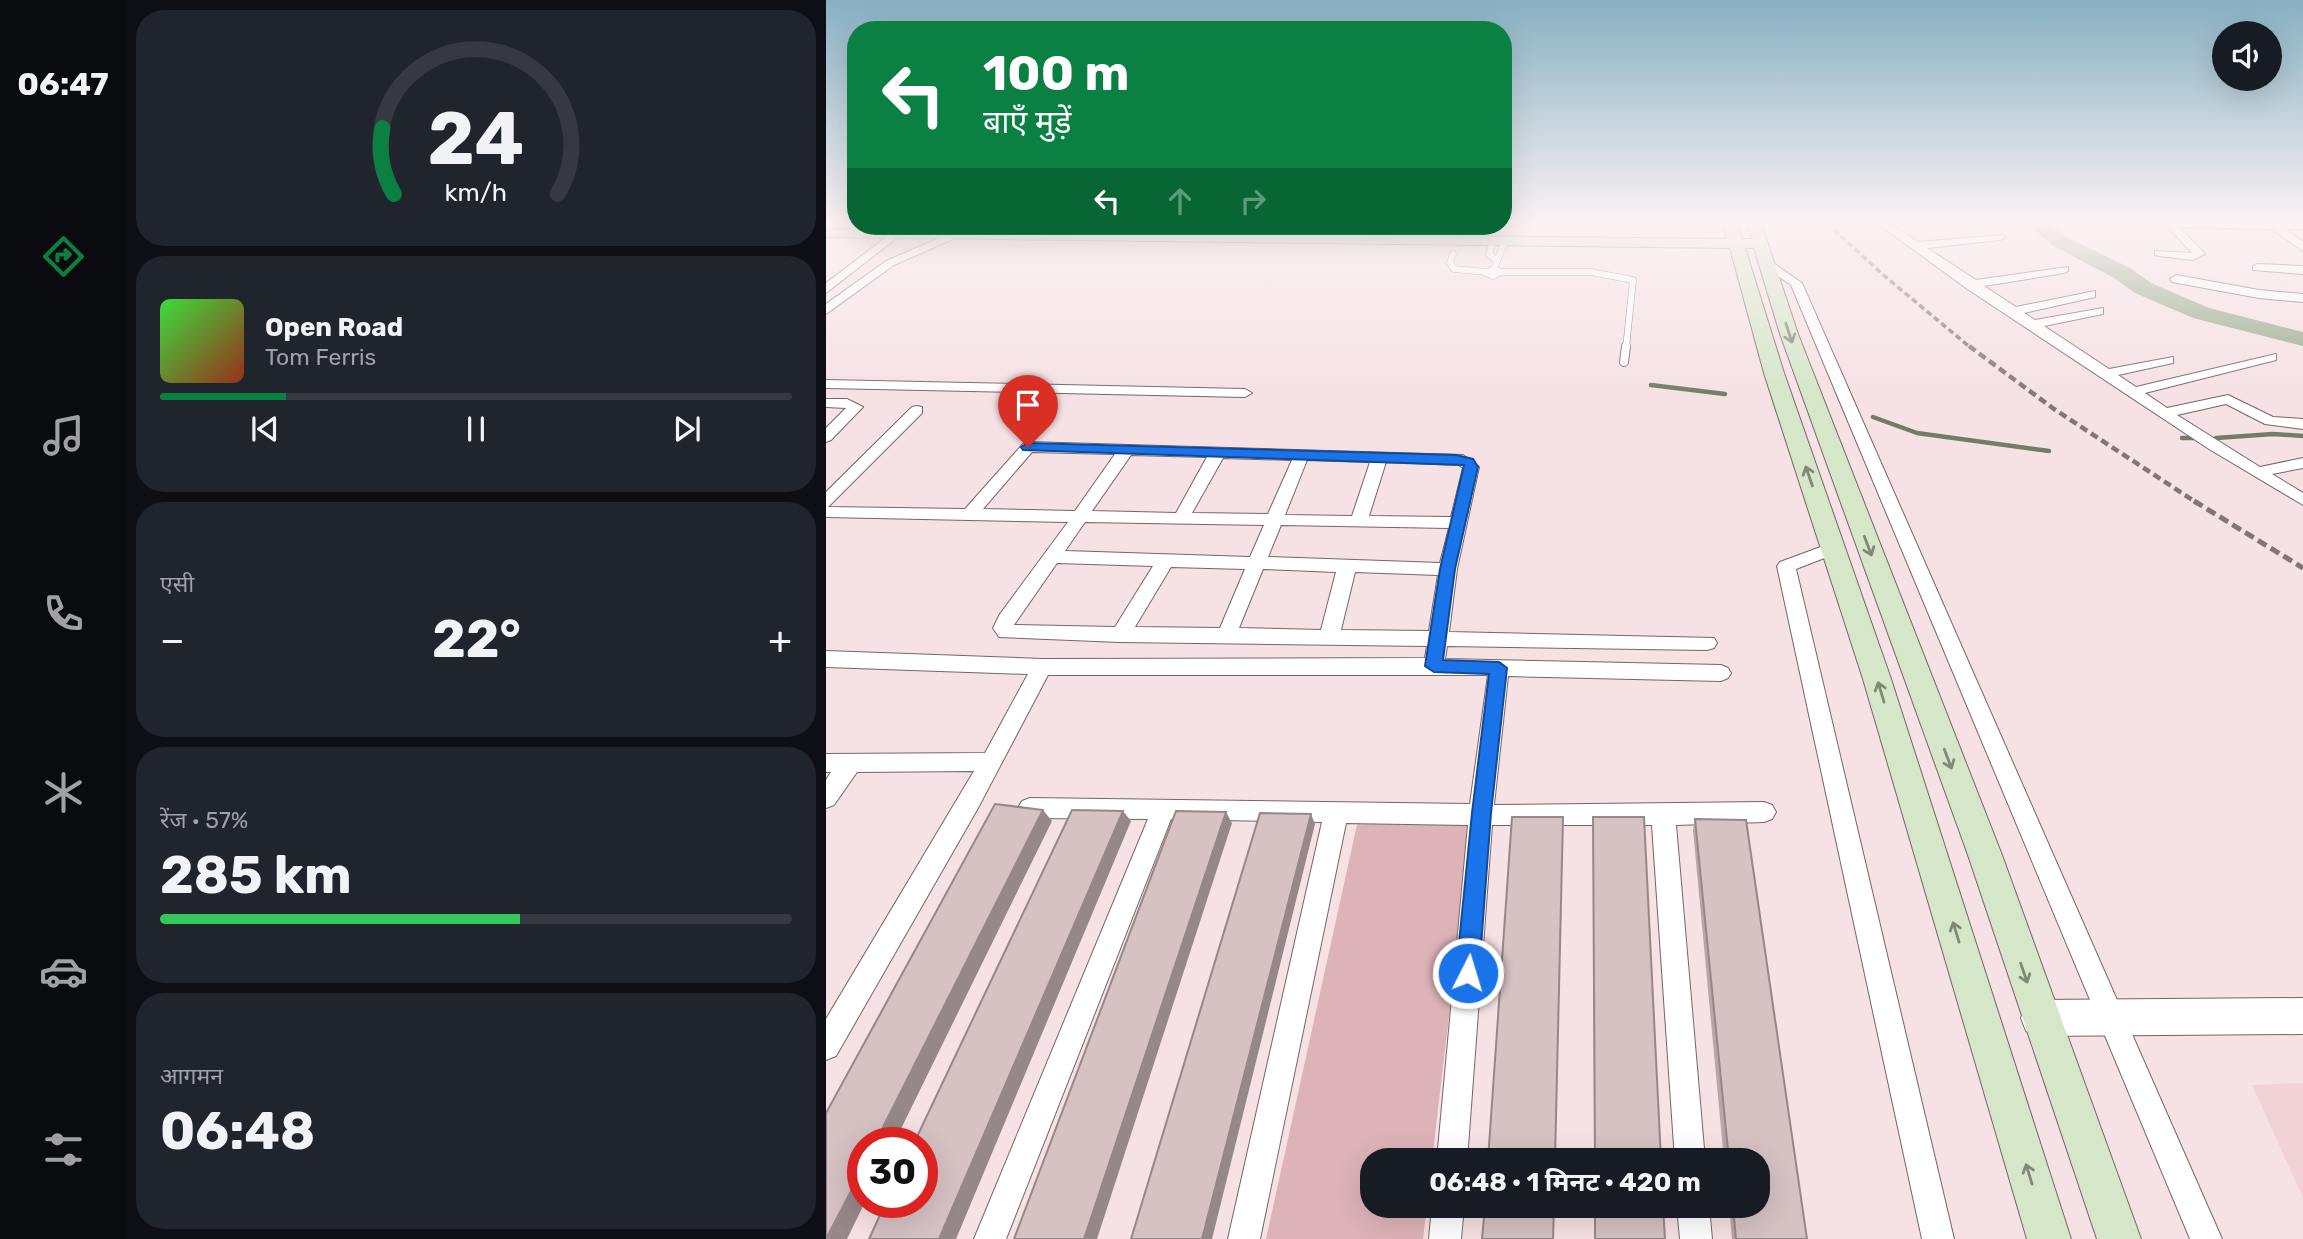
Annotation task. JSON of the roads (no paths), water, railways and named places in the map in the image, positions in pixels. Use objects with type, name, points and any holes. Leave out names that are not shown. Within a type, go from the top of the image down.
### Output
[{"type":"main road","points":[[1757,281],[1774,373],[1834,548],[1975,994],[2049,1239]]},
{"type":"main road","points":[[1767,281],[1985,855],[2039,1017],[2119,1239]]},
{"type":"street","points":[[826,310],[867,281]]},
{"type":"street","points":[[1794,281],[2206,1239]]},
{"type":"street","points":[[1964,281],[2256,473],[2303,500]]},
{"type":"street","points":[[1970,285],[1995,281]]},
{"type":"street","points":[[2186,281],[2259,294],[2303,298]]},
{"type":"street","points":[[2011,312],[2091,294]]},
{"type":"street","points":[[2031,325],[2099,311]]},
{"type":"street","points":[[2133,392],[2271,357]]},
{"type":"street","points":[[2105,374],[2168,359]]},
{"type":"street","points":[[826,384],[1245,393]]},
{"type":"street","points":[[2164,413],[2228,399],[2270,421],[2303,424]]},
{"type":"street","points":[[826,403],[848,403],[856,407],[826,437]]},
{"type":"street","points":[[828,512],[917,410]]},
{"type":"street","points":[[970,514],[1028,447],[1456,458],[1468,462],[1471,467],[1448,569],[1434,666]]},
{"type":"street","points":[[1127,449],[1079,516],[1055,557],[1007,619],[1003,628],[1006,632],[1707,643]]},
{"type":"street","points":[[1181,518],[1218,452]]},
{"type":"street","points":[[1226,636],[1302,454]]},
{"type":"street","points":[[1359,521],[1380,456]]},
{"type":"street","points":[[2256,473],[2303,463]]},
{"type":"street","points":[[828,512],[1458,523]]},
{"type":"street","points":[[1834,548],[1786,566],[1938,1239]]},
{"type":"street","points":[[1055,557],[1448,569]]},
{"type":"street","points":[[1120,635],[1166,560]]},
{"type":"street","points":[[1329,637],[1347,566]]},
{"type":"street","points":[[826,659],[1042,667],[1434,666],[1721,673]]},
{"type":"street","points":[[826,1046],[992,762],[1042,667]]},
{"type":"street","points":[[1453,1148],[1481,813],[1499,668]]},
{"type":"street","points":[[826,763],[992,762]]},
{"type":"street","points":[[826,798],[851,763]]},
{"type":"street","points":[[1030,808],[1662,817],[1764,813]]},
{"type":"street","points":[[990,1239],[1163,810]]},
{"type":"street","points":[[1244,1239],[1336,812]]},
{"type":"street","points":[[1662,817],[1689,1148]]},
{"type":"street","points":[[2039,1017],[2303,1016]]},
{"type":"street","points":[[1445,1239],[1447,1218]]},
{"type":"street","points":[[1694,1218],[1696,1239]]},
{"type":"lane","points":[[1624,362],[1633,281]]},
{"type":"waterway","points":[[2133,281],[2143,288],[2201,313],[2303,339]]},
{"type":"waterway","points":[[1651,385],[1725,394]]},
{"type":"waterway","points":[[1873,417],[1917,433],[2049,451]]},
{"type":"waterway","points":[[2216,438],[2273,434],[2303,436]]},
{"type":"waterway","points":[[2182,438],[2195,438]]},
{"type":"railway","points":[[1890,281],[1971,348]]},
{"type":"railway","points":[[1969,346],[2054,409],[2197,503]]},
{"type":"railway","points":[[2194,501],[2303,568]]}]
